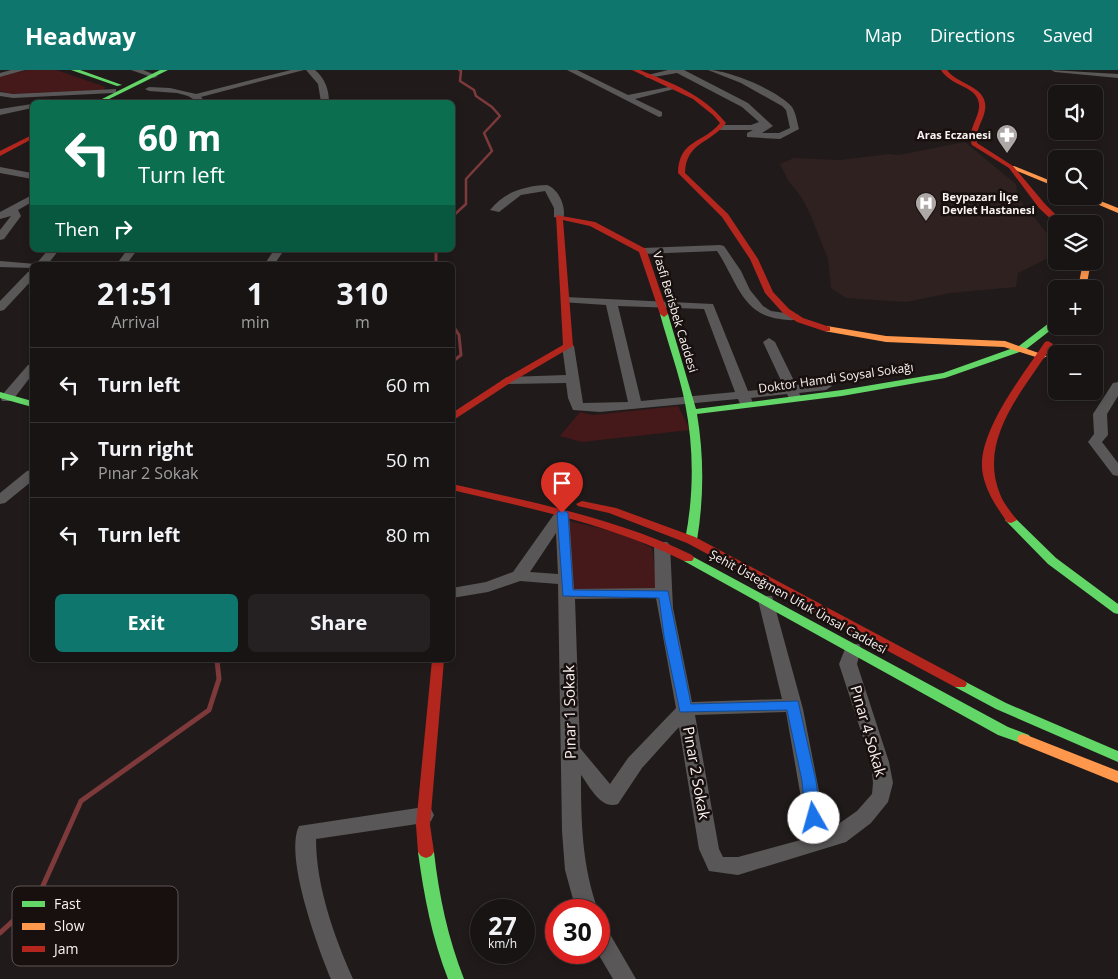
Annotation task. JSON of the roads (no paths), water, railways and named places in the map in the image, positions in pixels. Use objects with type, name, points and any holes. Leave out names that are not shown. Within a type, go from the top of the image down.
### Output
[{"type":"main road","points":[[74,70],[122,88],[128,93],[146,90]]},
{"type":"main road","points":[[102,100],[122,88],[165,70]]},
{"type":"main road","points":[[635,70],[674,88],[717,113],[723,123],[720,128],[685,152],[680,160],[681,174],[725,216],[754,259],[769,293],[795,317],[836,332],[886,339],[943,341],[1016,335],[1036,338],[1041,345],[1042,356]]},
{"type":"main road","points":[[944,70],[949,79],[976,93],[983,102],[983,106],[972,127],[972,140],[974,144],[1011,166],[1048,182]]},
{"type":"main road","points":[[125,100],[177,74]]},
{"type":"main road","points":[[0,154],[30,138]]},
{"type":"main road","points":[[0,148],[16,146]]},
{"type":"main road","points":[[0,163],[30,147]]},
{"type":"main road","points":[[1011,166],[1042,206],[1052,215]]},
{"type":"main road","points":[[1100,205],[1118,211]]},
{"type":"main road","points":[[455,416],[507,381],[568,346],[559,217]]},
{"type":"main road","name":"Vasfi Berisbek Caddesi","points":[[559,217],[571,217],[643,251],[661,303],[690,407],[696,438],[695,522],[688,539]]},
{"type":"main road","points":[[982,363],[1000,351],[1016,335],[1048,322]]},
{"type":"main road","name":"Doktor Hamdi Soysal Sokağı","points":[[794,394],[907,382],[945,375],[1022,348],[1048,328]]},
{"type":"main road","points":[[1016,335],[1022,348],[1042,356]]},
{"type":"main road","points":[[1053,335],[994,431],[987,447],[984,464],[988,483],[1013,525],[1036,549],[1118,610]]},
{"type":"main road","points":[[2,399],[30,404]]},
{"type":"main road","points":[[455,411],[464,408]]},
{"type":"main road","name":"Şehit Üsteğmen Ufuk Ünsal Caddesi","points":[[455,488],[568,507],[612,510],[662,541],[766,600],[1003,731],[1085,766],[1118,777]]},
{"type":"main road","name":"Şehit Üsteğmen Ufuk Ünsal Caddesi","points":[[568,507],[600,522],[662,541],[688,539],[1001,706],[1100,750],[1118,756]]},
{"type":"main road","points":[[662,541],[688,539]]},
{"type":"main road","points":[[438,662],[424,815],[431,892],[444,950],[456,979]]},
{"type":"street","points":[[0,75],[21,70]]},
{"type":"street","points":[[135,70],[154,76]]},
{"type":"street","points":[[146,90],[182,92],[199,99],[300,70]]},
{"type":"street","points":[[310,70],[317,73],[325,90],[325,100]]},
{"type":"street","points":[[571,70],[659,114]]},
{"type":"street","points":[[648,76],[678,70],[745,105],[762,119],[765,123],[762,125]]},
{"type":"street","points":[[712,70],[744,81],[785,104],[790,110],[795,129],[780,136],[750,135],[769,126],[762,125],[741,129],[720,128]]},
{"type":"street","points":[[1055,70],[1118,76]]},
{"type":"street","points":[[0,94],[13,96],[122,88]]},
{"type":"street","points":[[80,100],[122,88]]},
{"type":"street","points":[[627,98],[674,88]]},
{"type":"street","points":[[0,112],[30,106]]},
{"type":"street","points":[[0,170],[30,176]]},
{"type":"street","points":[[494,210],[501,202],[514,193],[547,188],[551,190],[557,202],[559,217]]},
{"type":"street","points":[[0,216],[30,199]]},
{"type":"street","points":[[0,237],[16,216],[12,209]]},
{"type":"street","points":[[643,251],[720,248],[736,271],[745,291],[759,308],[768,314],[795,317]]},
{"type":"street","points":[[44,262],[52,252]]},
{"type":"street","points":[[0,264],[30,265]]},
{"type":"street","points":[[0,308],[30,276]]},
{"type":"street","points":[[566,300],[709,306],[745,400]]},
{"type":"street","points":[[611,302],[635,405]]},
{"type":"street","points":[[769,342],[794,394]]},
{"type":"street","points":[[568,346],[573,372],[574,398],[578,407],[600,408],[635,405],[690,407],[794,394],[826,386]]},
{"type":"street","points":[[2,399],[30,370]]},
{"type":"street","points":[[507,381],[572,379]]},
{"type":"street","points":[[1118,386],[1100,414],[1100,435],[1095,442],[1118,472]]},
{"type":"street","points":[[0,500],[30,476]]},
{"type":"street","points":[[519,576],[568,507]]},
{"type":"street","name":"Pınar 1 Sokak","points":[[568,507],[567,587],[572,846],[578,885],[583,899]]},
{"type":"street","name":"Pınar 2 Sokak","points":[[662,541],[661,566],[670,636],[685,709],[709,849],[716,865],[738,866],[764,860],[819,842]]},
{"type":"street","points":[[455,593],[488,587],[519,576],[567,587],[664,594]]},
{"type":"street","points":[[766,600],[769,618],[793,705],[819,842]]},
{"type":"street","name":"Pınar 4 Sokak","points":[[819,842],[839,836],[864,817],[881,797],[883,783],[880,762],[848,664],[853,648]]},
{"type":"street","points":[[571,750],[611,799],[635,763],[685,709],[793,705]]},
{"type":"street","points":[[342,979],[330,954],[321,921],[305,847],[306,832],[424,815]]},
{"type":"street","points":[[610,958],[625,979]]},
{"type":"waterway","points":[[455,214],[466,204],[466,179],[492,151],[484,133],[500,116],[492,107],[476,96],[474,90],[460,81],[461,71],[459,70]]},
{"type":"waterway","points":[[436,252],[436,262]]},
{"type":"waterway","points":[[455,329],[459,335],[461,355],[455,360]]},
{"type":"waterway","points":[[43,886],[81,801],[209,710],[219,679],[217,662]]},
{"type":"waterway","points":[[0,933],[12,922]]},
{"type":"place","name":"Aras Eczanesi","points":[[1007,154]]},
{"type":"place","name":"Beypazarı İlçe Devlet Hastanesi","points":[[926,222]]}]
